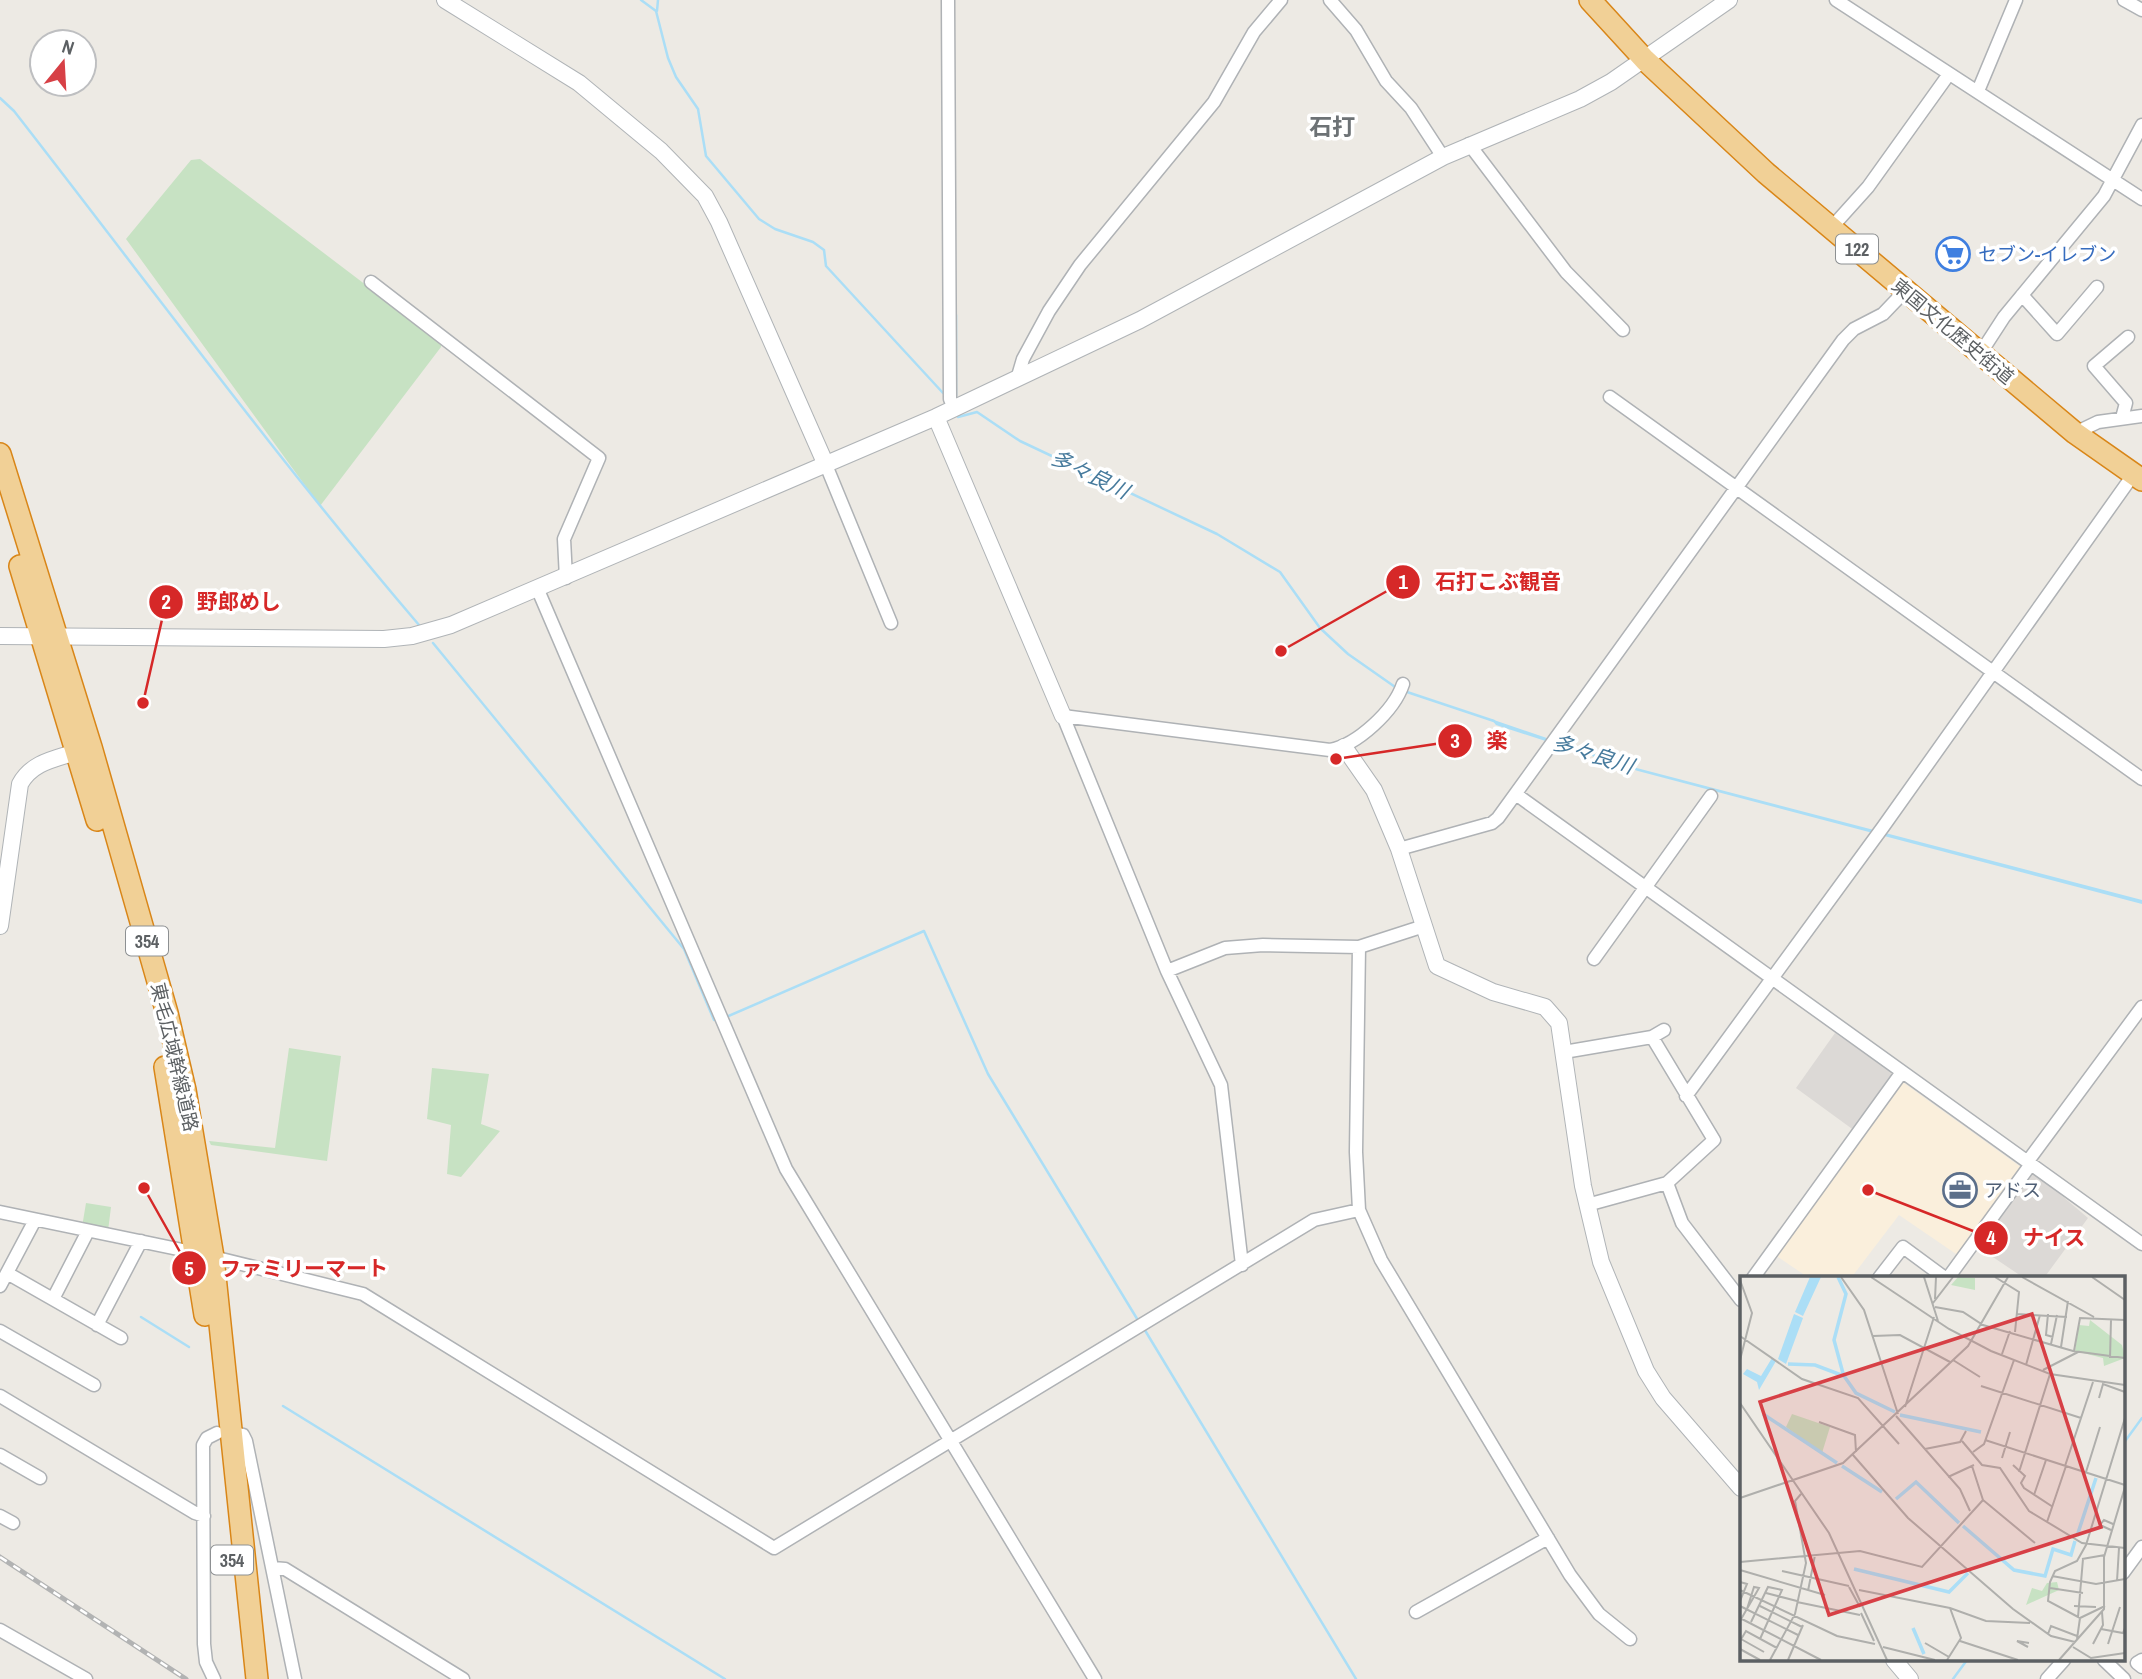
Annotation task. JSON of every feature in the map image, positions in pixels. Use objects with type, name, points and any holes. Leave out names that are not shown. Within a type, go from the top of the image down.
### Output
[{"type":"highway","name":"東国文化歴史街道","points":[[1590,0],[1645,60],[1766,173],[2075,433],[2138,477]]},
{"type":"highway","name":"東毛広域幹線道路","points":[[0,454],[49,637],[76,752],[133,937],[161,1041],[205,1255]]},
{"type":"highway","name":"東毛広域幹線道路","points":[[0,500],[49,637],[167,1013],[194,1137],[224,1433],[244,1679]]},
{"type":"highway","name":"東毛広域幹線道路","points":[[224,1433],[257,1679]]},
{"type":"street","points":[[445,0],[579,83],[660,151],[705,196],[826,465],[891,624]]},
{"type":"street","points":[[948,0],[950,399],[954,408]]},
{"type":"street","points":[[1018,376],[1023,359],[1049,311],[1080,265],[1214,102],[1254,32],[1281,0]]},
{"type":"street","points":[[1330,0],[1356,30],[1386,81],[1411,108],[1443,156]]},
{"type":"street","points":[[0,636],[400,638],[451,625],[566,578],[936,417],[1140,320],[1443,156],[1580,99],[1645,60],[1729,0]]},
{"type":"street","points":[[1836,0],[2142,199]]},
{"type":"street","points":[[1978,91],[2016,0]]},
{"type":"street","points":[[2124,0],[2142,10]]},
{"type":"street","points":[[1832,228],[1868,187],[1949,74]]},
{"type":"street","points":[[1980,354],[2022,295],[2104,196],[2142,125]]},
{"type":"street","points":[[1469,144],[1566,272],[1623,330]]},
{"type":"street","points":[[371,282],[599,457],[564,539],[566,578]]},
{"type":"street","points":[[2022,295],[2057,334],[2097,287]]},
{"type":"street","points":[[1399,849],[1492,822],[1517,795],[1843,340],[1854,329],[1883,314],[1905,291]]},
{"type":"street","points":[[2122,418],[2126,403],[2094,366],[2127,337]]},
{"type":"street","points":[[1610,397],[2142,779]]},
{"type":"street","points":[[2075,433],[2098,422],[2142,416]]},
{"type":"street","points":[[936,417],[1063,716],[1167,971],[1221,1085],[1242,1265]]},
{"type":"street","points":[[1686,1096],[1992,671],[2138,477]]},
{"type":"street","points":[[538,590],[786,1169],[1095,1679]]},
{"type":"street","points":[[1063,716],[1330,750],[1344,747],[1399,695],[1403,684]]},
{"type":"street","points":[[1344,747],[1374,790],[1399,849],[1434,958],[1446,972],[1553,1013],[1559,1023],[1587,1205],[1601,1262],[1646,1371],[1663,1398],[1740,1487]]},
{"type":"street","points":[[0,926],[20,784],[30,770],[42,763],[76,752]]},
{"type":"street","points":[[1517,795],[2142,1244]]},
{"type":"street","points":[[1594,959],[1711,796]]},
{"type":"street","points":[[1167,971],[1226,948],[1263,945],[1359,947],[1424,926]]},
{"type":"street","points":[[1359,947],[1356,1152],[1359,1210],[1381,1260],[1548,1538],[1599,1614],[1630,1639]]},
{"type":"street","points":[[1947,1276],[2142,1007]]},
{"type":"street","points":[[1564,1052],[1652,1037],[1664,1030]]},
{"type":"street","points":[[1587,1205],[1667,1183],[1714,1140],[1652,1037]]},
{"type":"street","points":[[1754,1276],[1902,1072]]},
{"type":"street","points":[[1667,1183],[1682,1223],[1740,1296]]},
{"type":"street","points":[[0,1212],[88,1233],[205,1255],[363,1294],[774,1548],[1314,1220],[1359,1210]]},
{"type":"street","points":[[0,1286],[34,1220]]},
{"type":"street","points":[[52,1299],[88,1233]]},
{"type":"street","points":[[97,1325],[141,1241]]},
{"type":"street","points":[[1881,1276],[1903,1247],[1943,1276]]},
{"type":"street","points":[[8,1273],[121,1338]]},
{"type":"street","points":[[0,1331],[94,1385]]},
{"type":"street","points":[[0,1395],[204,1516]]},
{"type":"street","points":[[214,1679],[206,1662],[204,1644],[203,1445],[207,1438],[224,1433],[243,1435],[246,1441],[295,1679]]},
{"type":"street","points":[[0,1455],[40,1478]]},
{"type":"street","points":[[0,1516],[13,1523]]},
{"type":"street","points":[[1416,1612],[1548,1538]]},
{"type":"street","points":[[2124,1572],[2142,1547]]},
{"type":"street","points":[[273,1568],[285,1569],[463,1679]]},
{"type":"street","points":[[0,1630],[86,1679]]},
{"type":"street","points":[[2142,1660],[2137,1663],[2142,1667]]},
{"type":"street","points":[[1896,1662],[1910,1679]]},
{"type":"street","points":[[2047,1679],[2062,1662]]},
{"type":"street","points":[[2106,1662],[2124,1679]]},
{"type":"shaded area","points":[[1835,1033],[1896,1074],[1855,1131],[1796,1088]]},
{"type":"shaded area","points":[[1901,1081],[2022,1168],[1959,1256],[1899,1215],[1853,1276],[1806,1276],[1775,1255]]},
{"type":"shaded area","points":[[2034,1172],[2088,1218],[2045,1276],[2021,1276],[1978,1247]]},
{"type":"green space","points":[[200,159],[441,342],[441,347],[320,506],[126,239],[191,160]]},
{"type":"green space","points":[[289,1048],[341,1056],[327,1161],[211,1145],[209,1141],[275,1148]]},
{"type":"green space","points":[[432,1068],[489,1074],[481,1124],[500,1131],[461,1177],[447,1174],[451,1125],[427,1119]]},
{"type":"green space","points":[[86,1203],[111,1207],[108,1231],[82,1227]]},
{"type":"water","points":[[1491,719],[1629,766],[2142,900],[2142,904],[1638,771],[1496,725]]},
{"type":"waterway","points":[[641,0],[656,11],[668,58],[676,77],[698,109],[706,156],[759,219],[775,229],[813,242],[824,250],[826,266],[943,393]]},
{"type":"waterway","points":[[657,11],[658,0]]},
{"type":"waterway","points":[[0,98],[14,111],[315,499],[419,625]]},
{"type":"waterway","name":"多々良川","points":[[956,315],[956,396]]},
{"type":"waterway","name":"多々良川","points":[[958,417],[977,412],[1020,441],[1217,534],[1280,572],[1320,628],[1348,654],[1398,689]]},
{"type":"waterway","points":[[433,643],[684,949],[714,1020],[717,1019]]},
{"type":"waterway","name":"多々良川","points":[[1404,691],[1494,721]]},
{"type":"waterway","points":[[724,1018],[924,931],[988,1074],[1139,1322]]},
{"type":"waterway","points":[[141,1317],[189,1347]]},
{"type":"waterway","points":[[1143,1327],[1356,1679]]},
{"type":"waterway","points":[[283,1406],[725,1679]]},
{"type":"waterway","points":[[2124,1443],[2142,1418]]},
{"type":"waterway","points":[[1953,1679],[1966,1662]]},
{"type":"railway","points":[[0,1557],[186,1679]]},
{"type":"place","name":"セブン-イレブン","points":[[1953,254]]},
{"type":"place","name":"石打こぶ観音","points":[[1281,651]]},
{"type":"place","name":"野郎めし","points":[[143,703]]},
{"type":"place","name":"楽","points":[[1336,759]]},
{"type":"place","name":"ファミリーマート","points":[[144,1188]]},
{"type":"place","name":"ナイス","points":[[1868,1190]]},
{"type":"place","name":"アドス","points":[[1960,1190]]},
{"type":"district","name":"石打","points":[[1332,126]]}]
